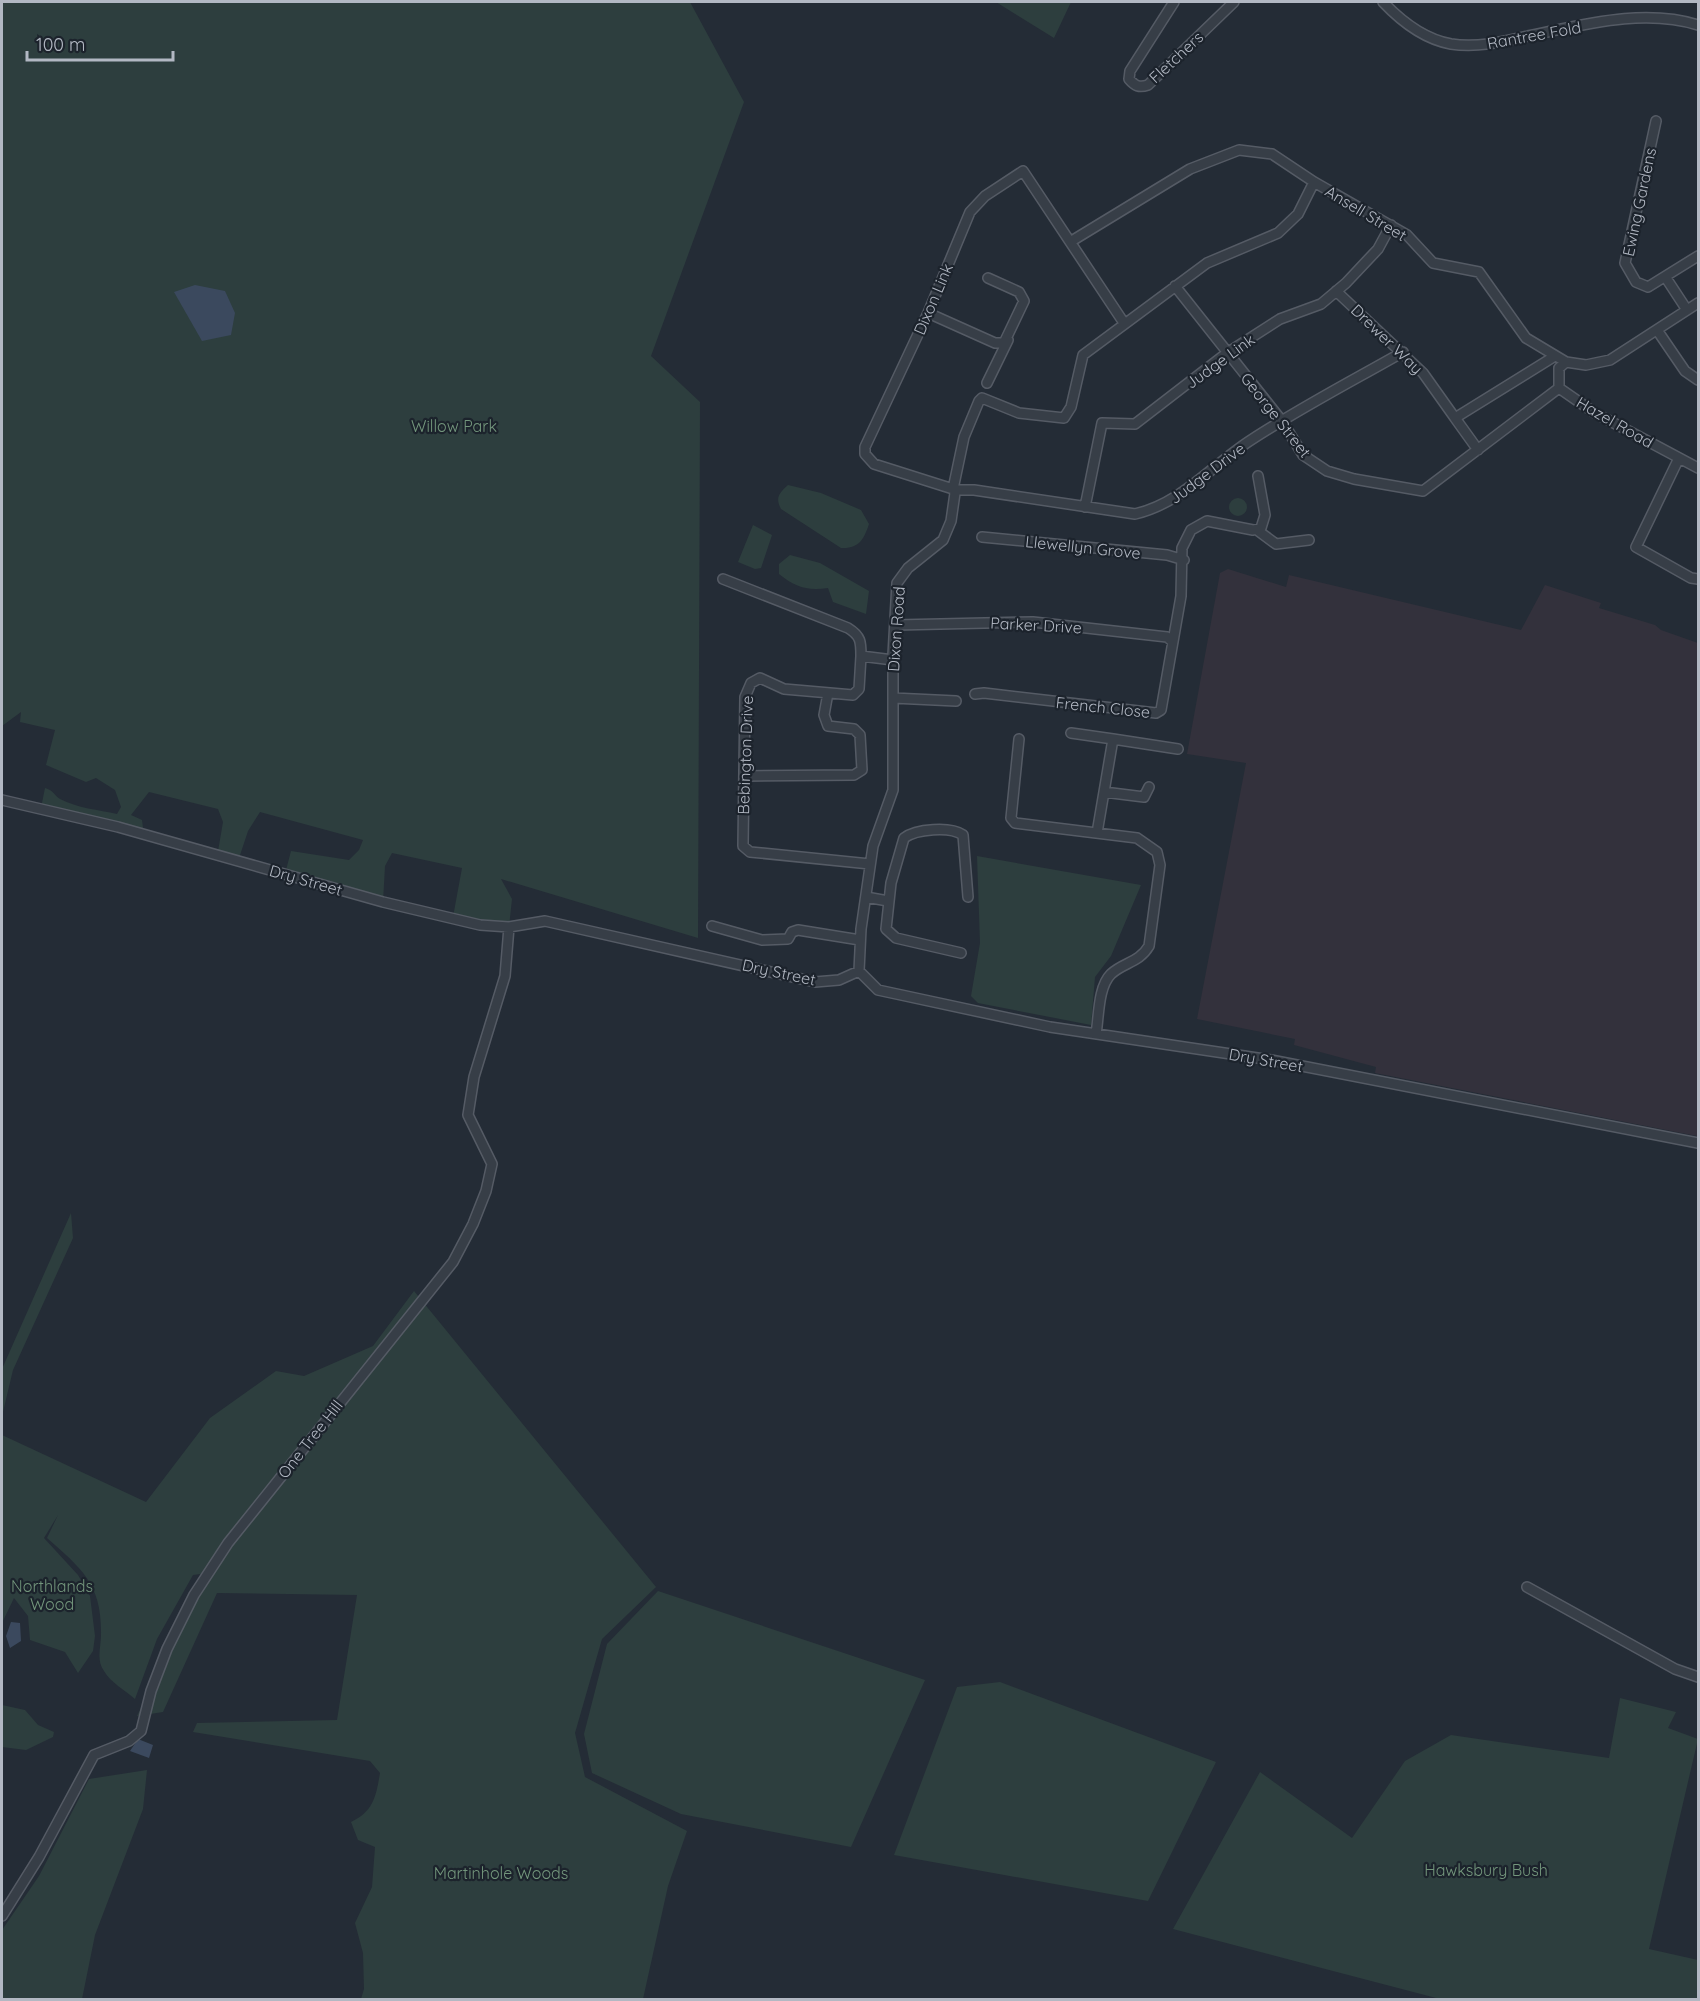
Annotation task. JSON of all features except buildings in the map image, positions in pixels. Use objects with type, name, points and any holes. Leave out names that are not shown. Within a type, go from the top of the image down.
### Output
[{"type":"street","name":"Fletchers","points":[[1174,2],[1130,71],[1129,79],[1135,85],[1141,87],[1148,85],[1234,2]]},
{"type":"street","name":"Rantree Fold","points":[[1383,2],[1400,19],[1419,32],[1459,44],[1486,44],[1628,18],[1670,19],[1698,25]]},
{"type":"street","name":"Ewing Gardens","points":[[1656,121],[1625,263],[1636,282],[1641,286],[1651,287],[1698,256]]},
{"type":"street","name":"Ansell Street","points":[[1070,242],[1190,169],[1239,150],[1272,154],[1314,182],[1407,234],[1433,263],[1479,272],[1526,338],[1566,362],[1586,365],[1610,360],[1698,303]]},
{"type":"street","name":"Dixon Link","points":[[954,490],[874,464],[865,454],[866,447],[928,313],[970,212],[985,196],[1023,171],[1124,323]]},
{"type":"street","name":"Dixon Road","points":[[859,971],[860,940],[873,846],[893,790],[895,755],[892,698],[897,583],[908,568],[943,540],[951,521],[964,437],[973,412],[982,398],[1019,413],[1064,418],[1071,407],[1083,356],[1124,323],[1207,263],[1278,232],[1298,214],[1314,182]]},
{"type":"street","name":"Judge Link","points":[[1085,507],[1102,423],[1135,424],[1227,353],[1280,319],[1321,304],[1378,249],[1391,225]]},
{"type":"street","points":[[987,383],[1008,340],[1023,298],[1017,291],[988,278]]},
{"type":"street","points":[[1666,278],[1687,310]]},
{"type":"street","name":"George Street","points":[[1175,286],[1282,421],[1303,455],[1327,471],[1354,479],[1423,491],[1559,388]]},
{"type":"street","name":"Drewer Way","points":[[1336,291],[1423,373],[1478,450]]},
{"type":"street","points":[[928,313],[995,343],[1008,340]]},
{"type":"street","points":[[1657,330],[1685,371],[1698,380]]},
{"type":"street","name":"Judge Drive","points":[[954,490],[974,490],[1135,514],[1156,509],[1175,498],[1249,441],[1403,352]]},
{"type":"street","points":[[1455,418],[1555,356]]},
{"type":"street","name":"Hazel Road","points":[[1566,362],[1559,368],[1559,388],[1595,413],[1698,468]]},
{"type":"street","points":[[1679,458],[1636,547],[1691,578],[1698,579]]},
{"type":"street","points":[[1257,530],[1265,515],[1258,476]]},
{"type":"street","points":[[1173,642],[1181,596],[1184,560],[1182,548],[1188,535],[1196,526],[1208,520],[1257,530],[1276,544],[1309,540]]},
{"type":"street","name":"Llewellyn Grove","points":[[982,537],[1167,555],[1184,560]]},
{"type":"street","name":"Bebington Drive","points":[[723,579],[848,628],[857,634],[861,641],[857,693],[784,689],[760,678],[751,683],[745,697],[742,841],[746,849],[761,853],[870,864]]},
{"type":"street","name":"Parker Drive","points":[[896,624],[1033,622],[1167,637],[1173,642]]},
{"type":"street","name":"French Close","points":[[975,694],[984,693],[1156,713],[1164,705],[1173,642]]},
{"type":"street","points":[[861,656],[893,660]]},
{"type":"street","points":[[744,776],[854,775],[862,770],[860,735],[854,729],[828,726],[824,715],[828,693]]},
{"type":"street","points":[[892,698],[956,701]]},
{"type":"street","points":[[1071,733],[1178,749]]},
{"type":"street","points":[[1018,739],[1011,819],[1015,823],[1137,838],[1156,852],[1160,865],[1149,946],[1143,957],[1112,973],[1104,984],[1096,1034]]},
{"type":"street","points":[[1097,833],[1113,739]]},
{"type":"street","points":[[1104,792],[1144,797],[1149,787]]},
{"type":"street","name":"Dry Street","points":[[2,800],[118,827],[382,902],[480,925],[509,927],[545,921],[816,982],[839,980],[859,971],[878,990],[1050,1027],[1271,1060],[1698,1143]]},
{"type":"street","points":[[961,953],[892,936],[885,925],[900,845],[904,838],[917,832],[954,831],[963,834],[968,897]]},
{"type":"street","points":[[866,897],[888,901]]},
{"type":"street","points":[[712,926],[762,940],[788,939],[792,932],[798,930],[860,940]]},
{"type":"street","name":"One Tree Hill","points":[[2,1916],[39,1857],[94,1755],[129,1741],[141,1731],[151,1690],[167,1649],[194,1595],[228,1543],[453,1262],[473,1224],[486,1191],[492,1164],[468,1115],[474,1077],[505,976],[509,927]]},
{"type":"street","points":[[1527,1587],[1675,1669],[1698,1677]]},
{"type":"shaded area","points":[[1228,569],[1286,587],[1289,575],[1521,630],[1545,585],[1601,603],[1599,608],[1655,625],[1661,630],[1698,643],[1697,1136],[1375,1073],[1376,1067],[1294,1045],[1295,1039],[1197,1019],[1246,763],[1187,754],[1220,573]]},
{"type":"green space","name":"Willow Park","points":[[2,2],[690,2],[744,102],[651,356],[700,402],[698,938],[501,879],[512,899],[509,927],[453,917],[462,868],[392,853],[385,866],[383,902],[285,874],[291,851],[349,860],[359,850],[363,840],[260,812],[248,831],[238,861],[217,857],[223,822],[218,809],[149,792],[131,815],[142,820],[144,836],[41,808],[45,788],[60,799],[81,807],[117,814],[121,807],[115,790],[96,778],[86,782],[46,765],[55,730],[20,722],[21,712],[2,726]]},
{"type":"green space","points":[[996,2],[1071,2],[1054,38]]},
{"type":"green space","points":[[788,485],[821,493],[861,510],[869,524],[863,538],[852,547],[841,548],[781,509],[778,502],[779,496]]},
{"type":"green space","points":[[1238,498],[1244,501],[1247,507],[1244,513],[1238,516],[1232,513],[1229,507],[1232,501]]},
{"type":"green space","points":[[753,525],[772,535],[761,568],[755,569],[738,562]]},
{"type":"green space","points":[[790,555],[820,563],[869,591],[866,614],[833,602],[828,588],[802,587],[779,574],[779,564]]},
{"type":"green space","points":[[977,856],[1141,885],[1111,956],[1095,977],[1091,1025],[978,1003],[971,996],[980,943]]},
{"type":"green space","points":[[71,1213],[73,1238],[13,1370],[2,1416],[2,1369]]},
{"type":"green space","name":"Martinhole Woods","points":[[414,1291],[656,1587],[602,1639],[575,1733],[585,1777],[687,1831],[668,1886],[643,1999],[361,1999],[364,1989],[363,1953],[355,1923],[372,1887],[375,1847],[358,1840],[351,1822],[365,1813],[373,1802],[380,1773],[370,1761],[193,1732],[197,1723],[337,1720],[357,1595],[217,1593],[163,1712],[137,1716],[208,1573],[193,1575],[157,1639],[135,1699],[110,1679],[102,1667],[98,1603],[88,1579],[47,1538],[58,1515],[44,1538],[78,1575],[90,1596],[95,1636],[93,1651],[78,1673],[65,1652],[30,1640],[28,1616],[14,1598],[2,1623],[2,1435],[146,1502],[210,1418],[276,1371],[304,1376],[373,1346]]},
{"type":"green space","points":[[658,1591],[925,1680],[851,1847],[681,1814],[592,1773],[584,1734],[607,1644]]},
{"type":"green space","points":[[1000,1682],[1216,1762],[1148,1901],[894,1855],[957,1687]]},
{"type":"green space","name":"Hawksbury Bush","points":[[1620,1698],[1676,1712],[1668,1728],[1698,1739],[1649,1949],[1698,1960],[1698,1999],[1440,1999],[1173,1929],[1260,1772],[1352,1838],[1405,1761],[1451,1735],[1609,1758]]},
{"type":"green space","points":[[2,1705],[25,1710],[38,1725],[54,1732],[53,1737],[26,1750],[2,1747]]},
{"type":"green space","points":[[147,1770],[143,1809],[95,1935],[82,1999],[2,1999],[2,1930],[39,1876],[89,1779]]},
{"type":"water","points":[[195,285],[225,291],[235,313],[231,335],[202,341],[174,292]]},
{"type":"water","points":[[11,1622],[20,1623],[21,1641],[10,1648],[6,1636]]},
{"type":"water","points":[[138,1739],[153,1745],[149,1758],[130,1751]]},
{"type":"park label","name":"Northlands Wood","points":[[52,1595]]}]
